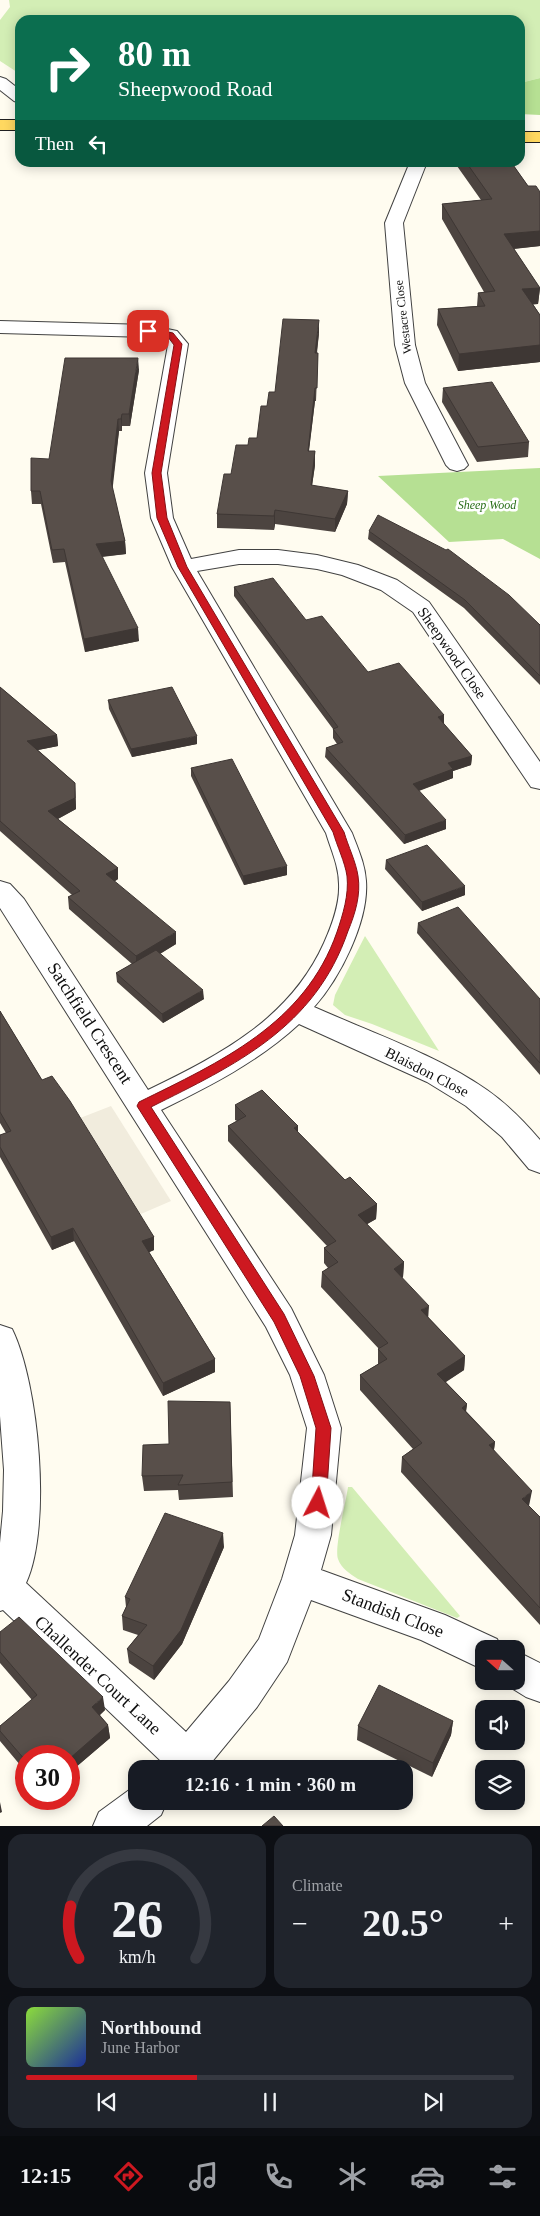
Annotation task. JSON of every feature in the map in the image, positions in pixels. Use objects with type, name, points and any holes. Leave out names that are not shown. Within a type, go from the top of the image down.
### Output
[{"type":"main road","points":[[0,112],[15,112]]},
{"type":"main road","points":[[525,121],[540,122]]},
{"type":"main road","points":[[0,125],[15,126]]},
{"type":"main road","points":[[525,137],[540,137]]},
{"type":"street","points":[[0,82],[15,94]]},
{"type":"street","name":"Westacre Close","points":[[417,167],[394,223],[405,345],[415,384],[457,465]]},
{"type":"street","points":[[0,327],[148,331],[170,335],[178,344],[156,473],[162,518],[183,567],[338,832],[352,876],[351,908],[337,947],[315,986],[296,1011],[264,1038],[224,1065],[143,1106]]},
{"type":"street","name":"Sheepwood Close","points":[[183,567],[239,557],[278,557],[317,562],[350,570],[389,585],[421,607],[540,781]]},
{"type":"street","name":"Satchfield Crescent","points":[[0,890],[14,906],[279,1318],[307,1376],[324,1428],[313,1534],[300,1579],[274,1649],[243,1694],[189,1760]]},
{"type":"street","name":"Blaisdon Close","points":[[296,1011],[438,1074],[477,1098],[513,1129],[540,1161]]},
{"type":"street","name":"Challender Court Lane","points":[[0,1339],[13,1379],[23,1488],[19,1545],[4,1591],[180,1760]]},
{"type":"street","name":"Standish Close","points":[[300,1579],[432,1627],[475,1648]]},
{"type":"street","points":[[525,1675],[540,1684]]},
{"type":"street","points":[[113,1826],[135,1810]]},
{"type":"green space","points":[[9,0],[540,0],[540,78],[525,82],[525,15],[15,15],[15,71],[0,61],[0,20],[10,7]]},
{"type":"green space","points":[[540,78],[540,115],[525,114],[525,82]]},
{"type":"green space","name":"Sheep Wood","points":[[540,468],[540,559],[503,539],[449,542],[378,476]]},
{"type":"green space","points":[[365,936],[439,1051],[345,1015],[333,1005],[335,995]]},
{"type":"green space","points":[[348,1487],[352,1487],[460,1616],[457,1618],[358,1579],[344,1568],[339,1562],[337,1553]]},
{"type":"shaded area","points":[[111,1106],[171,1201],[134,1217],[75,1120]]},
{"type":"building","points":[[470,167],[515,167],[528,186],[536,186],[540,192],[540,231],[504,234],[540,288],[522,289],[540,315],[540,345],[459,354],[438,309],[485,306],[478,293],[495,291],[442,204],[492,199]]},
{"type":"building","points":[[283,319],[319,320],[315,353],[318,353],[317,388],[315,388],[308,451],[315,451],[311,485],[348,491],[335,519],[275,510],[274,516],[217,514],[224,474],[231,474],[236,445],[248,445],[249,438],[257,438],[261,406],[267,406],[269,392],[275,392]]},
{"type":"building","points":[[65,358],[138,358],[129,414],[122,414],[121,419],[118,419],[111,481],[125,541],[96,544],[138,628],[84,639],[64,549],[52,550],[40,491],[31,491],[31,458],[49,459]]},
{"type":"building","points":[[492,382],[529,442],[478,447],[443,388]]},
{"type":"building","points":[[378,515],[446,550],[448,549],[509,595],[540,625],[540,676],[465,600],[369,531]]},
{"type":"building","points":[[273,578],[306,620],[322,616],[368,672],[399,663],[444,715],[438,717],[472,756],[448,763],[453,769],[413,784],[446,820],[405,835],[326,748],[343,742],[333,729],[338,727],[234,587]]},
{"type":"building","points":[[0,687],[57,735],[27,741],[75,783],[75,798],[48,811],[118,868],[106,874],[176,932],[136,956],[68,897],[80,891],[0,821]]},
{"type":"building","points":[[172,687],[197,736],[131,749],[108,700]]},
{"type":"building","points":[[232,759],[287,866],[243,876],[191,768]]},
{"type":"building","points":[[427,845],[465,886],[422,902],[386,860]]},
{"type":"building","points":[[458,907],[540,999],[540,1063],[418,923]]},
{"type":"building","points":[[156,950],[203,990],[162,1014],[116,973]]},
{"type":"building","points":[[0,1011],[42,1080],[52,1076],[70,1101],[154,1237],[142,1241],[215,1359],[163,1383],[73,1228],[51,1237],[0,1147],[0,1135],[11,1131],[0,1112]]},
{"type":"building","points":[[262,1090],[298,1126],[294,1128],[345,1180],[350,1177],[377,1204],[358,1215],[404,1262],[394,1269],[429,1306],[421,1310],[465,1356],[437,1374],[467,1404],[462,1408],[495,1442],[489,1445],[532,1491],[522,1499],[540,1517],[540,1608],[402,1457],[422,1443],[360,1375],[387,1359],[378,1349],[388,1343],[322,1272],[338,1262],[324,1248],[336,1241],[228,1126],[246,1116],[235,1105]]},
{"type":"building","points":[[168,1401],[230,1402],[232,1482],[178,1485],[183,1475],[142,1476],[143,1445],[169,1444]]},
{"type":"building","points":[[165,1513],[223,1533],[181,1630],[153,1666],[127,1649],[147,1625],[122,1616],[130,1599],[125,1597]]},
{"type":"building","points":[[19,1617],[103,1697],[92,1707],[108,1725],[80,1749],[80,1745],[15,1745],[15,1748],[0,1731],[0,1726],[37,1695],[0,1652],[0,1632]]},
{"type":"building","points":[[379,1685],[453,1721],[433,1763],[358,1726]]},
{"type":"building","points":[[274,1816],[283,1826],[262,1826]]},
{"type":"route","points":[[148,331],[170,335],[178,344],[156,473],[162,518],[183,567],[212,619],[252,683],[338,832],[352,876],[351,908],[337,947],[315,986],[296,1011],[264,1038],[224,1065],[143,1106],[279,1318],[307,1376],[324,1428],[318,1503]]}]
